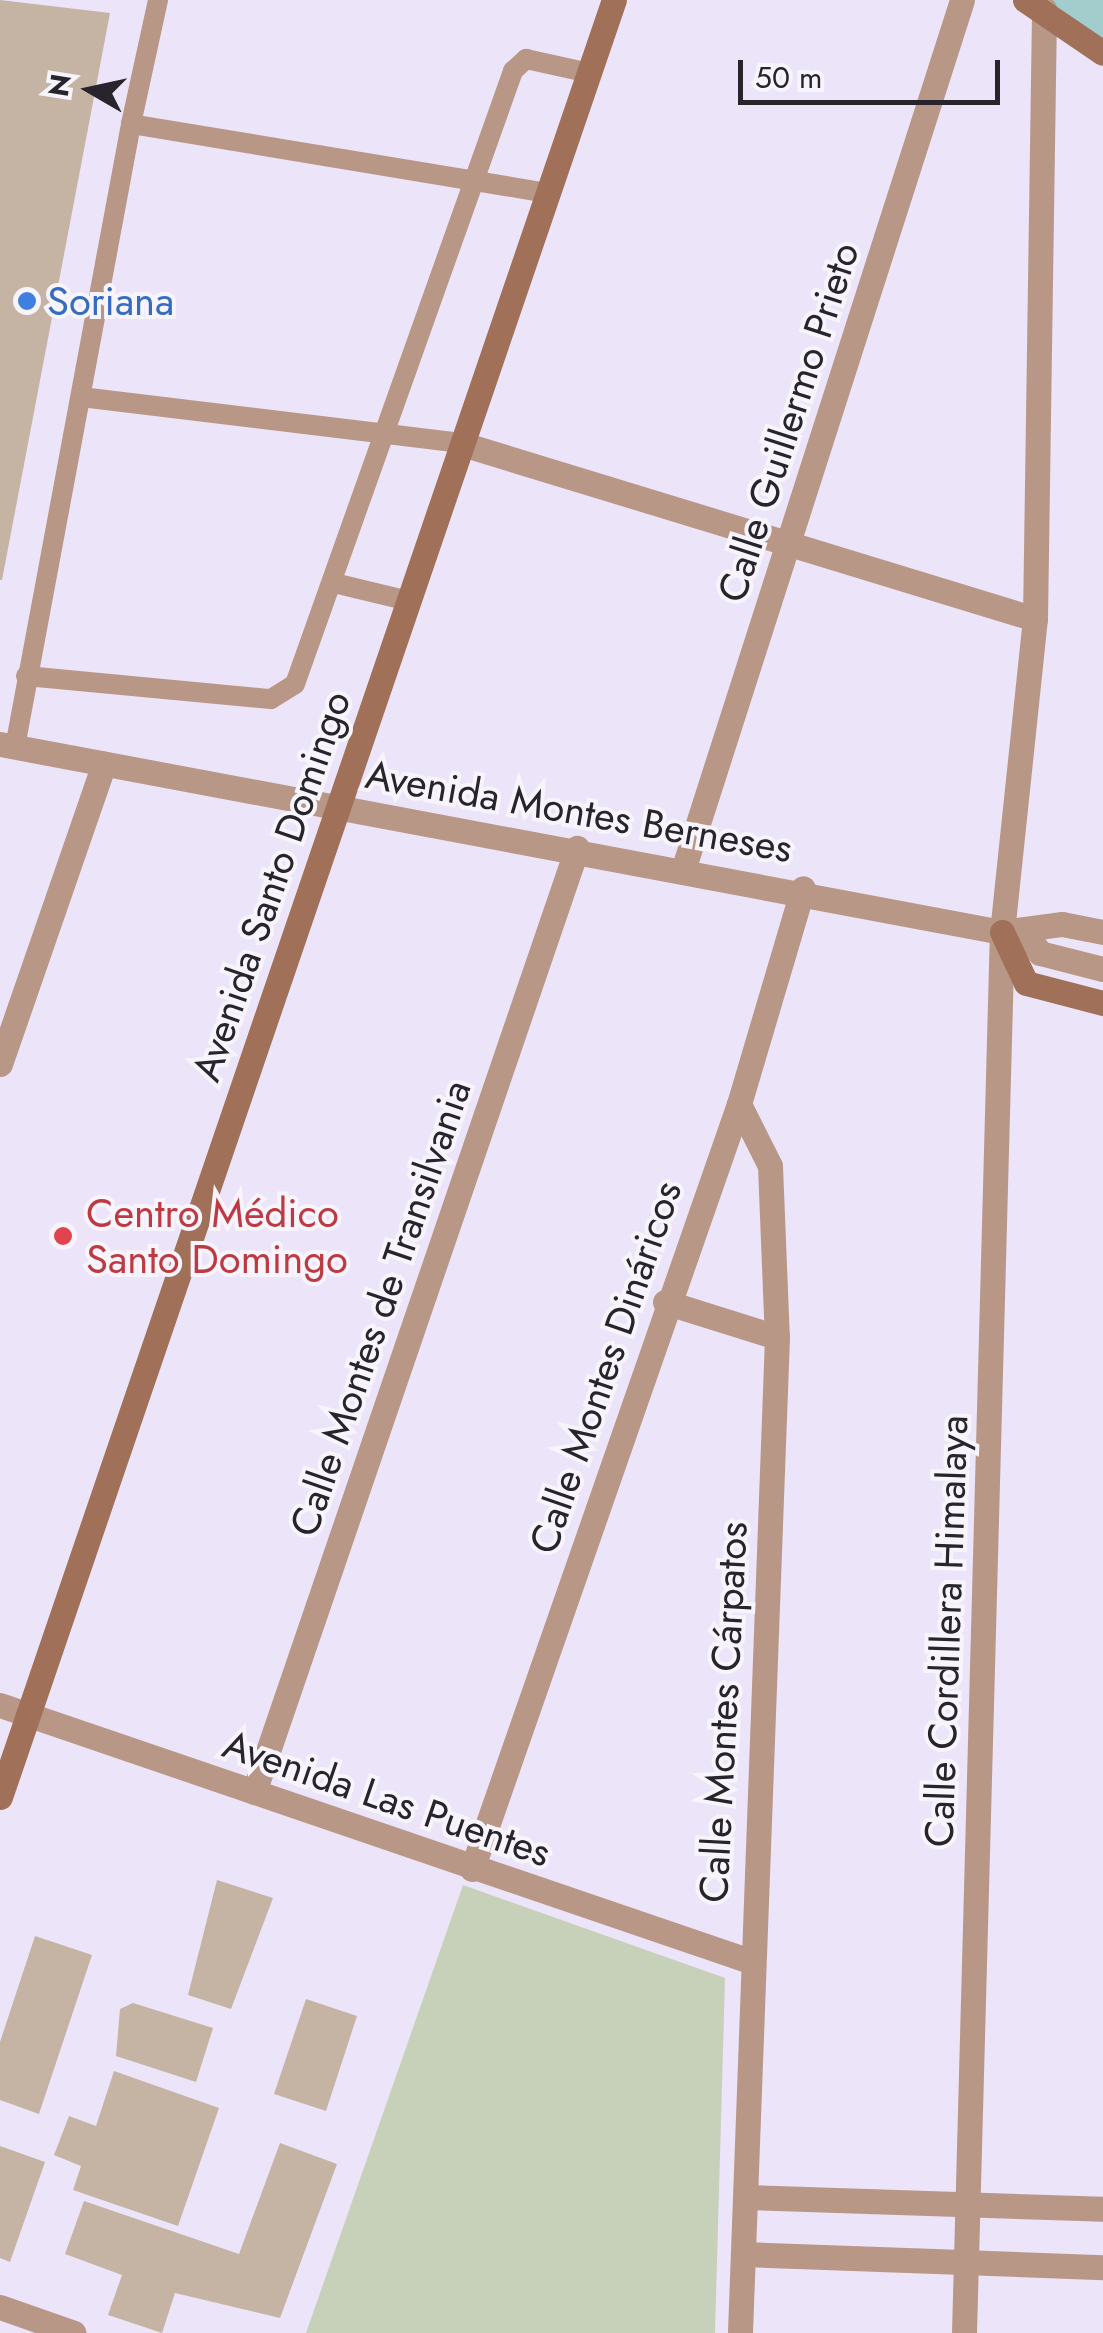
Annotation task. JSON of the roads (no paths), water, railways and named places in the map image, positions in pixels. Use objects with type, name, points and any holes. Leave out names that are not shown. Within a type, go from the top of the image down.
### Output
[{"type":"main road","name":"Avenida Santo Domingo","points":[[0,1797],[408,602],[458,443],[614,0]]},
{"type":"main road","points":[[1034,4],[1103,53]]},
{"type":"main road","points":[[1014,934],[1026,983],[1103,1003]]},
{"type":"street","name":"Calle Guillermo Prieto","points":[[684,866],[962,0]]},
{"type":"street","name":"Calle Cordillera Himalaya","points":[[964,2333],[965,2202],[1014,934],[1035,619],[1034,4]]},
{"type":"street","points":[[458,443],[790,541],[1035,619]]},
{"type":"street","name":"Avenida Montes Berneses","points":[[7,745],[803,888],[1014,934],[1062,924],[1103,932]]},
{"type":"street","points":[[0,1064],[104,764]]},
{"type":"street","name":"Calle Montes de Transilvania","points":[[254,1792],[577,848]]},
{"type":"street","name":"Calle Montes Dináricos","points":[[472,1869],[665,1302],[739,1104],[803,888]]},
{"type":"street","name":"Avenida Montes Berneses","points":[[1014,934],[1040,954],[1103,970]]},
{"type":"street","name":"Calle Montes Cárpatos","points":[[739,1104],[770,1166],[777,1337],[750,1961],[740,2333]]},
{"type":"street","points":[[665,1302],[777,1337]]},
{"type":"street","name":"Avenida Las Puentes","points":[[0,1705],[750,1961]]},
{"type":"street","points":[[746,2196],[1103,2209]]},
{"type":"street","points":[[744,2254],[1103,2268]]},
{"type":"street","points":[[0,2307],[72,2333]]},
{"type":"lane","points":[[7,745],[26,676],[158,0]]},
{"type":"lane","points":[[26,676],[272,700],[295,684],[521,60],[588,73]]},
{"type":"lane","points":[[131,124],[546,193]]},
{"type":"lane","points":[[81,396],[390,430],[458,443]]},
{"type":"lane","points":[[334,583],[408,602]]},
{"type":"place","name":"Soriana","points":[[27,301]]},
{"type":"place","name":"Centro Médico Santo Domingo","points":[[63,1236]]}]
